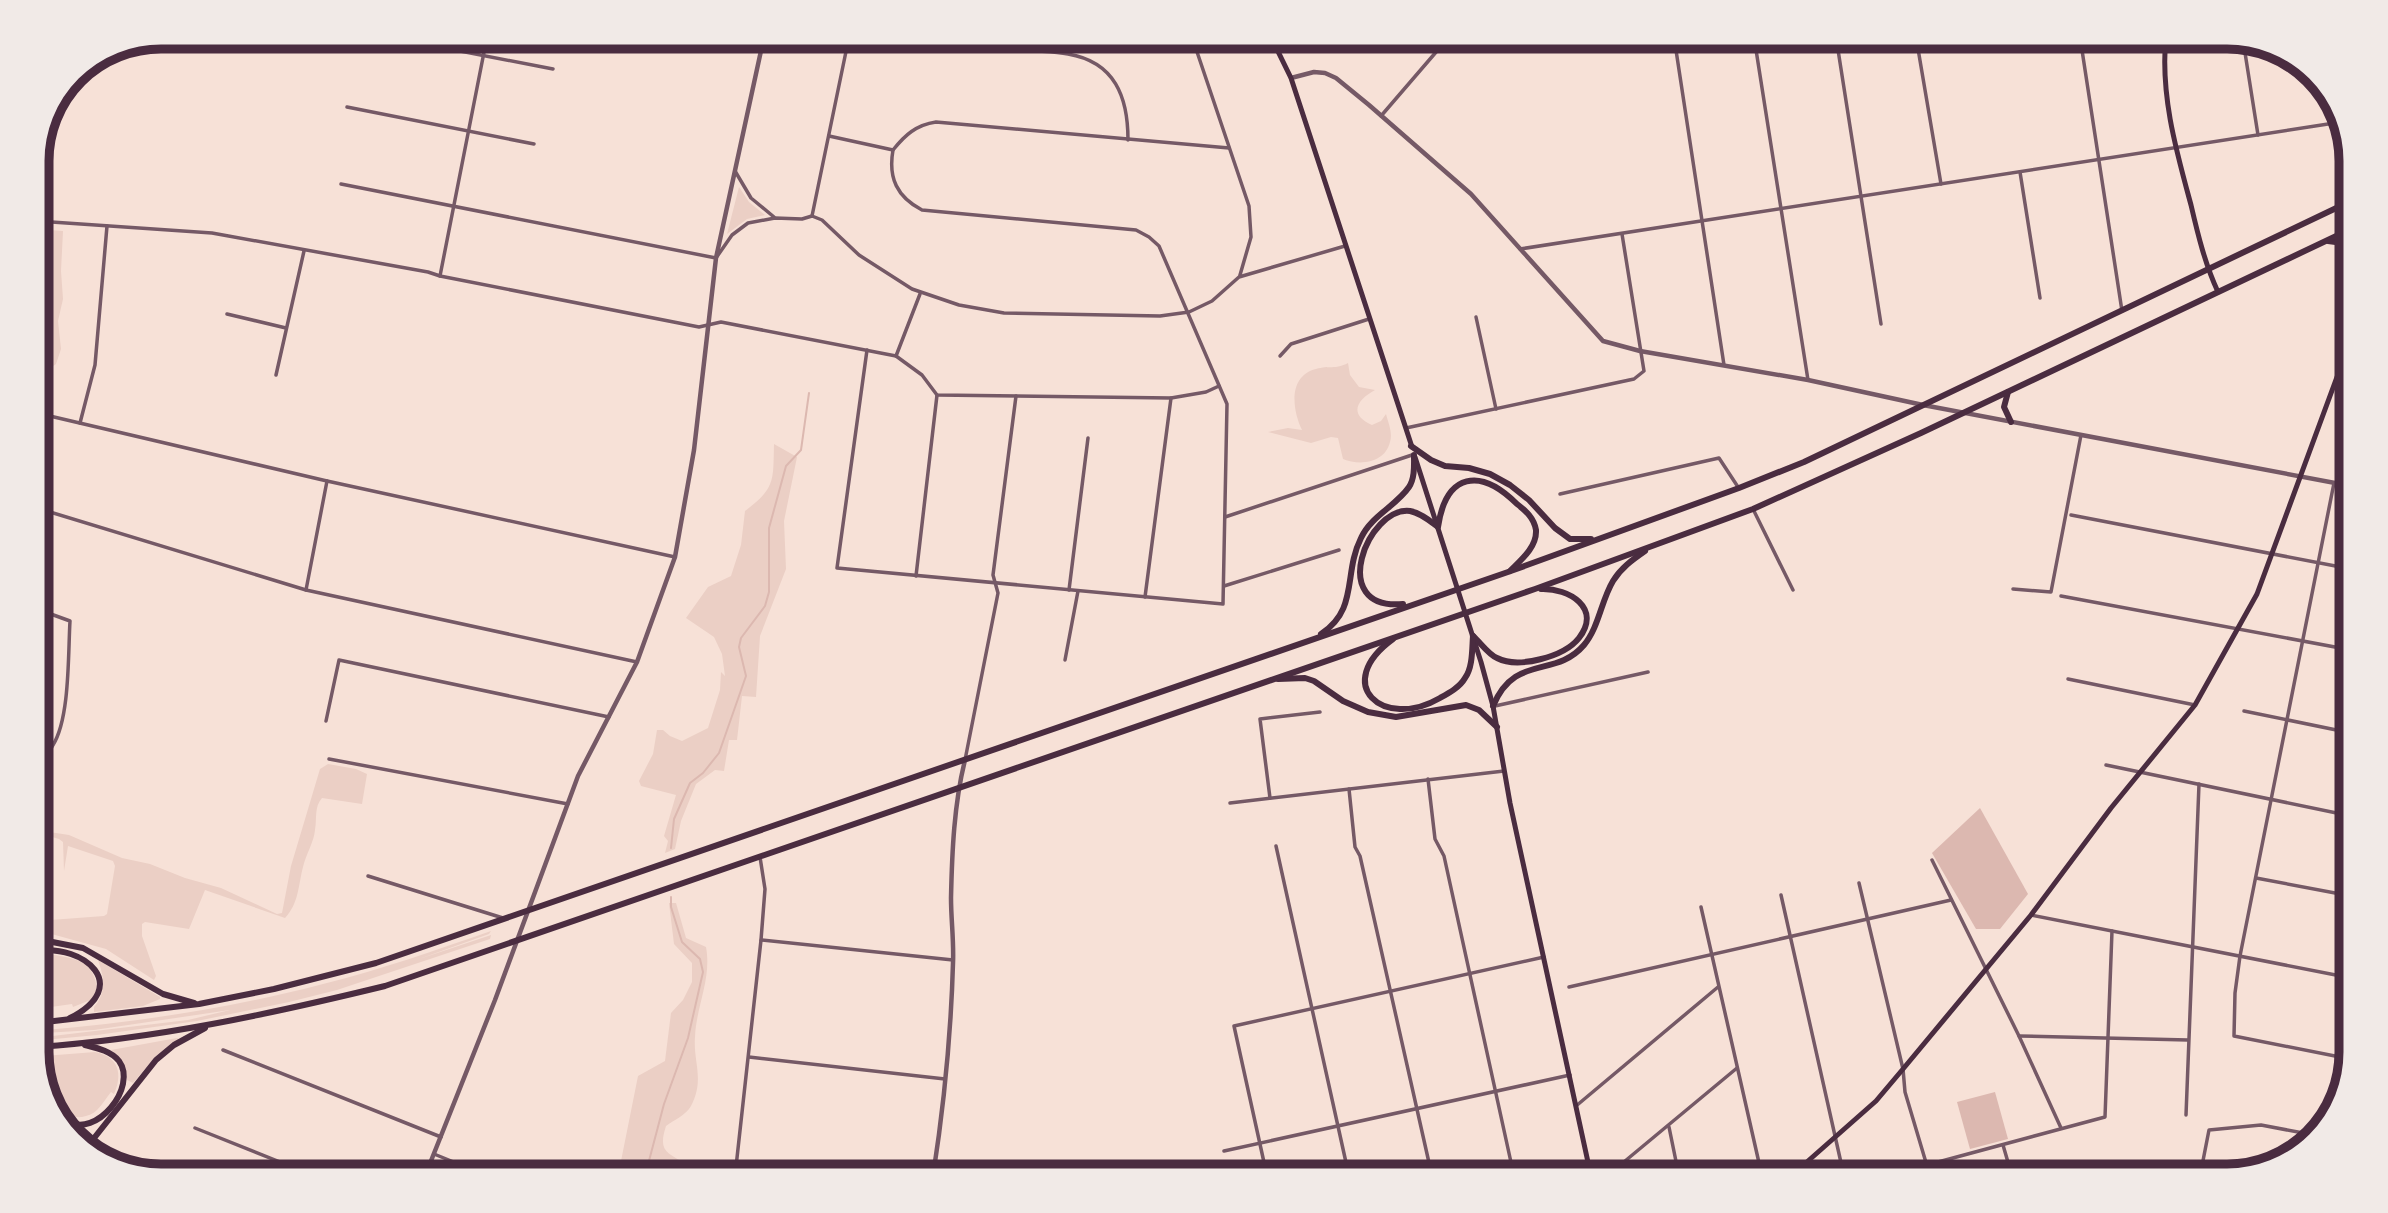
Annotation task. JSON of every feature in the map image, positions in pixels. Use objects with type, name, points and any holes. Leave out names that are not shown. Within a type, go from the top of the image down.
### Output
[{"type":"highway","points":[[49,1022],[199,1004],[274,989],[376,963],[1508,572],[1804,462],[2339,207]]},
{"type":"highway","points":[[49,1046],[167,1034],[385,986],[1535,589],[1753,509],[2339,235]]},
{"type":"highway","points":[[2326,241],[2339,243]]},
{"type":"highway","points":[[2010,390],[2004,407],[2011,422]]},
{"type":"highway","points":[[1412,446],[1431,460],[1445,466],[1469,468],[1490,474],[1510,485],[1570,539],[1600,538]]},
{"type":"highway","points":[[1311,640],[1332,626],[1341,616],[1347,600],[1353,557],[1362,535],[1376,517],[1409,487],[1414,455]]},
{"type":"highway","points":[[1415,603],[1394,605],[1377,602],[1365,592],[1360,577],[1361,560],[1368,540],[1383,522],[1397,513],[1409,511],[1423,516],[1438,527],[1441,507],[1458,484],[1474,480],[1487,483],[1508,494],[1532,518],[1536,531],[1533,543],[1508,572]]},
{"type":"highway","points":[[1493,706],[1499,691],[1508,680],[1569,657],[1584,645],[1612,582],[1624,566],[1651,547]]},
{"type":"highway","points":[[1473,636],[1496,658],[1511,662],[1527,662],[1565,650],[1578,640],[1586,625],[1585,610],[1577,598],[1565,591],[1535,589]]},
{"type":"highway","points":[[1401,634],[1379,650],[1366,669],[1365,684],[1371,698],[1381,706],[1395,709],[1412,709],[1430,704],[1451,692],[1466,677],[1473,636]]},
{"type":"highway","points":[[1269,679],[1304,678],[1314,681],[1343,701],[1367,712],[1396,717],[1466,705],[1479,710],[1497,727]]},
{"type":"highway","points":[[49,941],[83,948],[163,994],[199,1004]]},
{"type":"highway","points":[[49,951],[76,957],[92,966],[100,985],[98,997],[87,1009],[66,1020]]},
{"type":"highway","points":[[92,1140],[156,1060],[174,1045],[210,1025]]},
{"type":"highway","points":[[75,1123],[94,1121],[114,1102],[124,1083],[121,1064],[107,1052],[83,1044]]},
{"type":"main road","points":[[1277,49],[1291,79],[1445,546],[1493,706],[1504,771],[1588,1164]]},
{"type":"main road","points":[[2165,49],[2164,77],[2175,148],[2208,271],[2218,292]]},
{"type":"main road","points":[[1805,1164],[1875,1101],[1903,1069],[1987,970],[2111,808],[2195,705],[2257,594],[2339,371]]},
{"type":"street","points":[[451,49],[553,69]]},
{"type":"street","points":[[440,276],[484,49]]},
{"type":"street","points":[[430,1164],[519,939],[578,776],[637,662],[675,557],[694,450],[716,258],[761,49]]},
{"type":"street","points":[[812,216],[847,49]]},
{"type":"street","points":[[1024,49],[1069,54],[1096,65],[1107,74],[1123,96],[1128,116],[1128,139]]},
{"type":"street","points":[[1196,49],[1248,206],[1251,222],[1248,254],[1239,276]]},
{"type":"street","points":[[1381,116],[1439,49]]},
{"type":"street","points":[[1676,49],[1724,365]]},
{"type":"street","points":[[1756,49],[1808,380]]},
{"type":"street","points":[[1838,49],[1881,324]]},
{"type":"street","points":[[1918,49],[1941,184]]},
{"type":"street","points":[[2082,49],[2122,310]]},
{"type":"street","points":[[2245,51],[2258,135]]},
{"type":"street","points":[[1291,79],[1314,72],[1325,73],[1381,116],[1471,194],[1603,341],[1640,351],[1808,380],[1962,413],[2339,484]]},
{"type":"street","points":[[347,107],[534,144]]},
{"type":"street","points":[[867,350],[837,568],[1223,604],[1227,404],[1166,258],[1158,246],[1136,230],[922,210],[909,204],[900,195],[894,183],[891,161],[893,150],[912,130],[923,124],[936,122],[1229,148]]},
{"type":"street","points":[[1520,249],[2332,123]]},
{"type":"street","points":[[829,136],[893,150]]},
{"type":"street","points":[[736,171],[751,198],[775,218]]},
{"type":"street","points":[[2021,172],[2040,298]]},
{"type":"street","points":[[341,184],[716,258]]},
{"type":"street","points":[[716,258],[732,235],[748,223],[812,216],[822,220],[859,255],[920,293],[959,305],[1004,313],[1160,316],[1189,312],[1212,300],[1239,276],[1345,246]]},
{"type":"street","points":[[49,222],[212,233],[428,271],[440,276],[699,327],[721,322],[896,356],[922,375],[937,395],[916,576]]},
{"type":"street","points":[[80,423],[95,365],[107,226]]},
{"type":"street","points":[[1406,428],[1634,379],[1644,371],[1622,234]]},
{"type":"street","points":[[276,375],[304,251]]},
{"type":"street","points":[[896,356],[920,293]]},
{"type":"street","points":[[227,314],[286,328]]},
{"type":"street","points":[[1476,317],[1496,409]]},
{"type":"street","points":[[1280,356],[1291,344],[1369,319]]},
{"type":"street","points":[[937,395],[1171,398],[1206,392],[1219,386]]},
{"type":"street","points":[[935,1164],[947,1079],[953,960],[951,898],[958,787],[998,593],[993,575],[1016,396]]},
{"type":"street","points":[[1145,597],[1171,398]]},
{"type":"street","points":[[49,416],[327,481],[675,557]]},
{"type":"street","points":[[2013,589],[2051,592],[2081,434]]},
{"type":"street","points":[[1069,590],[1087,438]]},
{"type":"street","points":[[1225,517],[1414,455]]},
{"type":"street","points":[[1560,494],[1718,458],[1740,488]]},
{"type":"street","points":[[306,590],[327,481]]},
{"type":"street","points":[[2334,483],[2241,956],[2235,992],[2234,1036],[2339,1057]]},
{"type":"street","points":[[1753,509],[1794,590]]},
{"type":"street","points":[[49,512],[306,590],[637,662]]},
{"type":"street","points":[[2071,514],[2339,566]]},
{"type":"street","points":[[1224,586],[1339,550]]},
{"type":"street","points":[[1065,660],[1078,591]]},
{"type":"street","points":[[2061,596],[2339,648]]},
{"type":"street","points":[[49,613],[70,621],[61,729],[49,751]]},
{"type":"street","points":[[326,721],[339,660],[609,717]]},
{"type":"street","points":[[1493,706],[1648,672]]},
{"type":"street","points":[[2068,679],[2195,705]]},
{"type":"street","points":[[2244,711],[2339,731]]},
{"type":"street","points":[[1270,798],[1260,719],[1320,712]]},
{"type":"street","points":[[329,759],[568,804]]},
{"type":"street","points":[[2106,765],[2339,813]]},
{"type":"street","points":[[1230,803],[1504,771]]},
{"type":"street","points":[[1428,779],[1435,839],[1444,856],[1511,1164]]},
{"type":"street","points":[[2186,1115],[2199,785]]},
{"type":"street","points":[[1349,789],[1355,847],[1360,856],[1429,1164]]},
{"type":"street","points":[[1276,846],[1346,1164]]},
{"type":"street","points":[[736,1164],[761,940],[765,888],[760,857]]},
{"type":"street","points":[[1932,860],[2061,1128]]},
{"type":"street","points":[[368,876],[505,918]]},
{"type":"street","points":[[2256,878],[2339,895]]},
{"type":"street","points":[[1859,883],[1903,1069],[1905,1092],[1927,1164]]},
{"type":"street","points":[[1781,895],[1841,1164]]},
{"type":"street","points":[[1569,987],[1951,900]]},
{"type":"street","points":[[1701,907],[1759,1164]]},
{"type":"street","points":[[2031,915],[2339,976]]},
{"type":"street","points":[[1931,1164],[2105,1116],[2112,931]]},
{"type":"street","points":[[761,940],[953,960]]},
{"type":"street","points":[[1264,1164],[1234,1026],[1544,957]]},
{"type":"street","points":[[1576,1106],[1718,987]]},
{"type":"street","points":[[2019,1036],[2188,1040]]},
{"type":"street","points":[[223,1050],[441,1137]]},
{"type":"street","points":[[749,1057],[947,1079]]},
{"type":"street","points":[[1621,1164],[1737,1068]]},
{"type":"street","points":[[1224,1151],[1570,1075]]},
{"type":"street","points":[[2202,1164],[2209,1130],[2261,1125],[2304,1133]]},
{"type":"street","points":[[1668,1126],[1676,1164]]},
{"type":"street","points":[[195,1128],[285,1164]]},
{"type":"street","points":[[2003,1145],[2009,1164]]},
{"type":"street","points":[[434,1154],[459,1164]]},
{"type":"shaded area","points":[[739,187],[749,202],[765,215],[747,219],[727,234]]},
{"type":"shaded area","points":[[49,230],[63,231],[63,299],[58,321],[61,349],[56,364],[49,369]]},
{"type":"shaded area","points":[[1348,363],[1350,375],[1359,387],[1375,390],[1360,403],[1360,416],[1372,425],[1381,421],[1386,414],[1391,439],[1383,454],[1371,461],[1350,461],[1343,459],[1338,438],[1331,437],[1311,443],[1268,432],[1288,428],[1302,430],[1295,403],[1297,386],[1301,379],[1316,369]]},
{"type":"shaded area","points":[[774,444],[797,457],[784,521],[786,569],[760,636],[756,697],[742,696],[737,740],[729,740],[724,771],[715,770],[696,784],[681,821],[675,849],[665,853],[668,841],[664,836],[676,795],[641,786],[639,781],[653,754],[657,730],[663,730],[682,741],[708,728],[720,690],[721,672],[725,676],[722,654],[714,637],[686,618],[708,587],[731,576],[741,545],[745,511],[762,496],[771,482]]},
{"type":"shaded area","points":[[328,764],[356,769],[367,774],[362,804],[322,798],[319,801],[314,835],[304,862],[296,900],[285,918],[205,890],[189,929],[145,922],[142,924],[142,936],[156,976],[154,980],[106,949],[49,933],[49,920],[107,914],[115,866],[113,861],[68,846],[64,871],[63,842],[49,836],[49,832],[69,835],[122,858],[150,864],[221,888],[277,914],[282,913],[291,866],[320,769]]},
{"type":"shaded area","points":[[1980,808],[2028,894],[2000,929],[1976,929],[1932,853]]},
{"type":"shaded area","points":[[669,903],[676,903],[686,938],[706,947],[707,959],[695,1037],[698,1079],[695,1096],[686,1112],[666,1126],[663,1141],[669,1153],[686,1164],[620,1164],[638,1076],[665,1061],[671,1013],[683,1000],[692,982],[692,963],[674,944]]},
{"type":"shaded area","points":[[491,931],[419,959],[491,935],[490,939],[337,990],[289,1002],[197,1021],[49,1040],[49,1036],[188,1020],[230,1010],[94,1030],[49,1033],[49,1030],[185,1013],[254,1000],[387,966]]},
{"type":"shaded area","points":[[49,955],[67,957],[87,966],[95,978],[97,988],[90,1003],[88,1001],[73,1007],[72,1004],[49,1007]]},
{"type":"shaded area","points":[[98,960],[160,999],[143,1006],[94,1012],[103,989]]},
{"type":"shaded area","points":[[179,1039],[155,1057],[133,1083],[127,1080],[123,1063],[111,1050]]},
{"type":"shaded area","points":[[95,1052],[103,1054],[117,1067],[118,1080],[114,1094],[111,1092],[94,1113],[82,1117],[73,1116],[60,1102],[51,1074],[49,1056]]},
{"type":"shaded area","points":[[1995,1092],[2008,1139],[1970,1149],[1957,1102]]},
{"type":"waterway","points":[[671,848],[674,819],[690,783],[703,773],[719,753],[746,676],[739,647],[741,638],[765,606],[769,592],[769,528],[786,466],[801,450],[809,393]]},
{"type":"waterway","points":[[648,1164],[664,1104],[688,1038],[703,972],[700,959],[682,942],[671,907],[671,897]]}]
